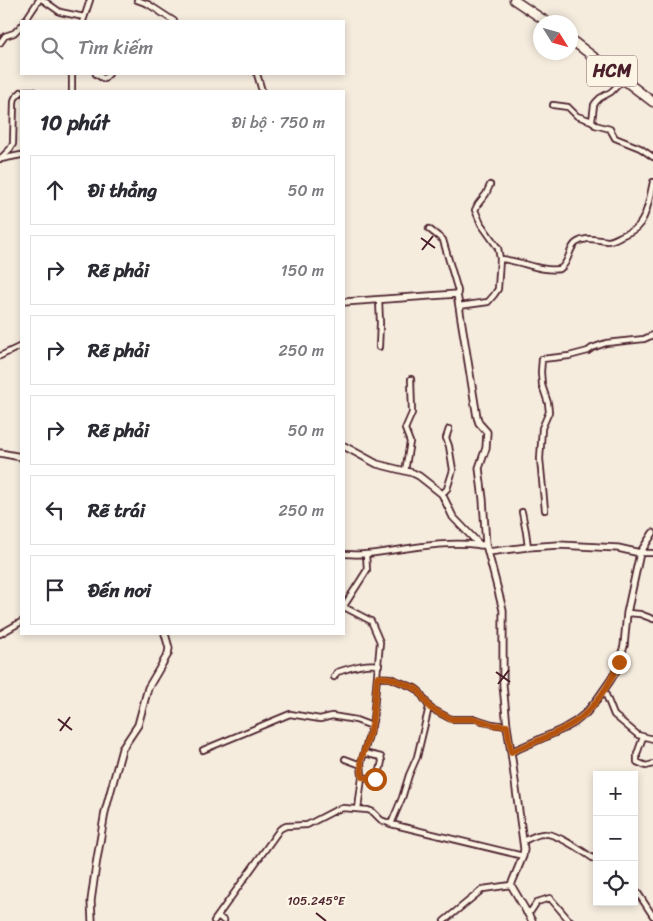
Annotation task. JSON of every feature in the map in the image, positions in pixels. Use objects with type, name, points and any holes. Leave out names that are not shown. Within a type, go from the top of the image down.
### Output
[{"type":"highway","points":[[514,0],[536,15]]},
{"type":"highway","name":"HCM","points":[[578,45],[653,102]]},
{"type":"street","points":[[26,20],[39,0]]},
{"type":"street","points":[[43,0],[60,12],[84,19],[90,0]]},
{"type":"street","points":[[137,0],[148,4],[172,20]]},
{"type":"street","points":[[0,43],[5,36],[14,34],[20,27]]},
{"type":"street","points":[[72,75],[72,90]]},
{"type":"street","points":[[98,75],[104,79],[108,75]]},
{"type":"street","points":[[257,75],[262,90]]},
{"type":"street","points":[[592,121],[596,102],[624,80]]},
{"type":"street","points":[[20,93],[14,102],[13,144],[0,159],[20,155]]},
{"type":"street","points":[[553,105],[568,107],[577,116],[610,129],[615,138],[640,148],[653,157]]},
{"type":"street","points":[[500,259],[545,270],[560,269],[567,262],[573,246],[578,242],[589,238],[612,240],[639,226],[648,206],[653,182]]},
{"type":"street","points":[[459,306],[488,302],[498,289],[500,259],[497,246],[481,224],[475,210],[490,185]]},
{"type":"street","points":[[429,228],[443,240],[458,291],[477,417],[479,423],[487,432],[486,448],[479,468],[483,499],[483,545]]},
{"type":"street","points":[[345,302],[457,294]]},
{"type":"street","points":[[379,300],[379,347]]},
{"type":"street","points":[[545,510],[540,459],[542,428],[549,412],[542,385],[542,358],[569,356],[588,352],[592,348],[606,343],[644,339],[653,335]]},
{"type":"street","points":[[0,356],[20,346]]},
{"type":"street","points":[[405,471],[410,442],[406,427],[412,413],[412,379]]},
{"type":"street","points":[[442,494],[446,489],[453,470],[446,438],[449,429]]},
{"type":"street","points":[[345,447],[377,464],[419,476],[442,494],[452,515],[488,552],[503,610],[503,685],[507,726],[524,840],[524,856],[511,885]]},
{"type":"street","points":[[0,453],[20,456]]},
{"type":"street","points":[[522,512],[528,547]]},
{"type":"street","points":[[511,752],[575,722],[586,713],[616,672],[624,646],[627,612],[640,553],[653,533]]},
{"type":"street","points":[[345,554],[366,554],[419,546],[483,545]]},
{"type":"street","points":[[488,552],[559,545],[618,548],[640,553],[653,553]]},
{"type":"street","points":[[345,604],[367,570],[366,554]]},
{"type":"street","points":[[345,608],[369,620],[380,642],[372,726],[361,765],[362,777],[358,809]]},
{"type":"street","points":[[627,612],[653,619]]},
{"type":"street","points":[[0,634],[20,623]]},
{"type":"street","points":[[92,921],[91,898],[106,810],[123,747],[138,725],[148,688],[168,651],[164,635]]},
{"type":"street","points":[[334,677],[337,672],[355,666],[365,664],[378,665]]},
{"type":"street","points":[[377,677],[390,678],[415,688],[429,707],[451,719],[476,719],[494,725],[507,726]]},
{"type":"street","points":[[604,690],[613,714],[634,733],[653,739]]},
{"type":"street","points":[[391,824],[402,798],[408,775],[416,759],[429,707]]},
{"type":"street","points":[[203,750],[290,714],[320,719],[332,716],[356,720],[372,726]]},
{"type":"street","points":[[644,737],[637,754],[637,762],[646,766],[653,764]]},
{"type":"street","points":[[362,777],[380,781],[382,762],[381,757],[364,754]]},
{"type":"street","points":[[345,759],[361,765]]},
{"type":"street","points":[[214,921],[280,829],[286,826],[307,825],[340,808],[370,811],[381,820],[391,824],[524,856]]},
{"type":"street","points":[[524,840],[540,834],[547,834],[570,844],[593,858]]},
{"type":"street","points":[[511,885],[532,921]]},
{"type":"street","points":[[444,921],[483,890],[511,885]]},
{"type":"street","points":[[638,893],[653,916]]},
{"type":"street","points":[[526,912],[530,912],[537,902],[550,898],[571,921]]},
{"type":"street","points":[[218,916],[224,921]]},
{"type":"route","points":[[375,779],[362,777],[361,763],[372,725],[377,677],[390,678],[417,689],[430,708],[451,719],[479,719],[494,725],[507,726],[511,752],[563,729],[586,713],[616,672],[619,662]]}]
